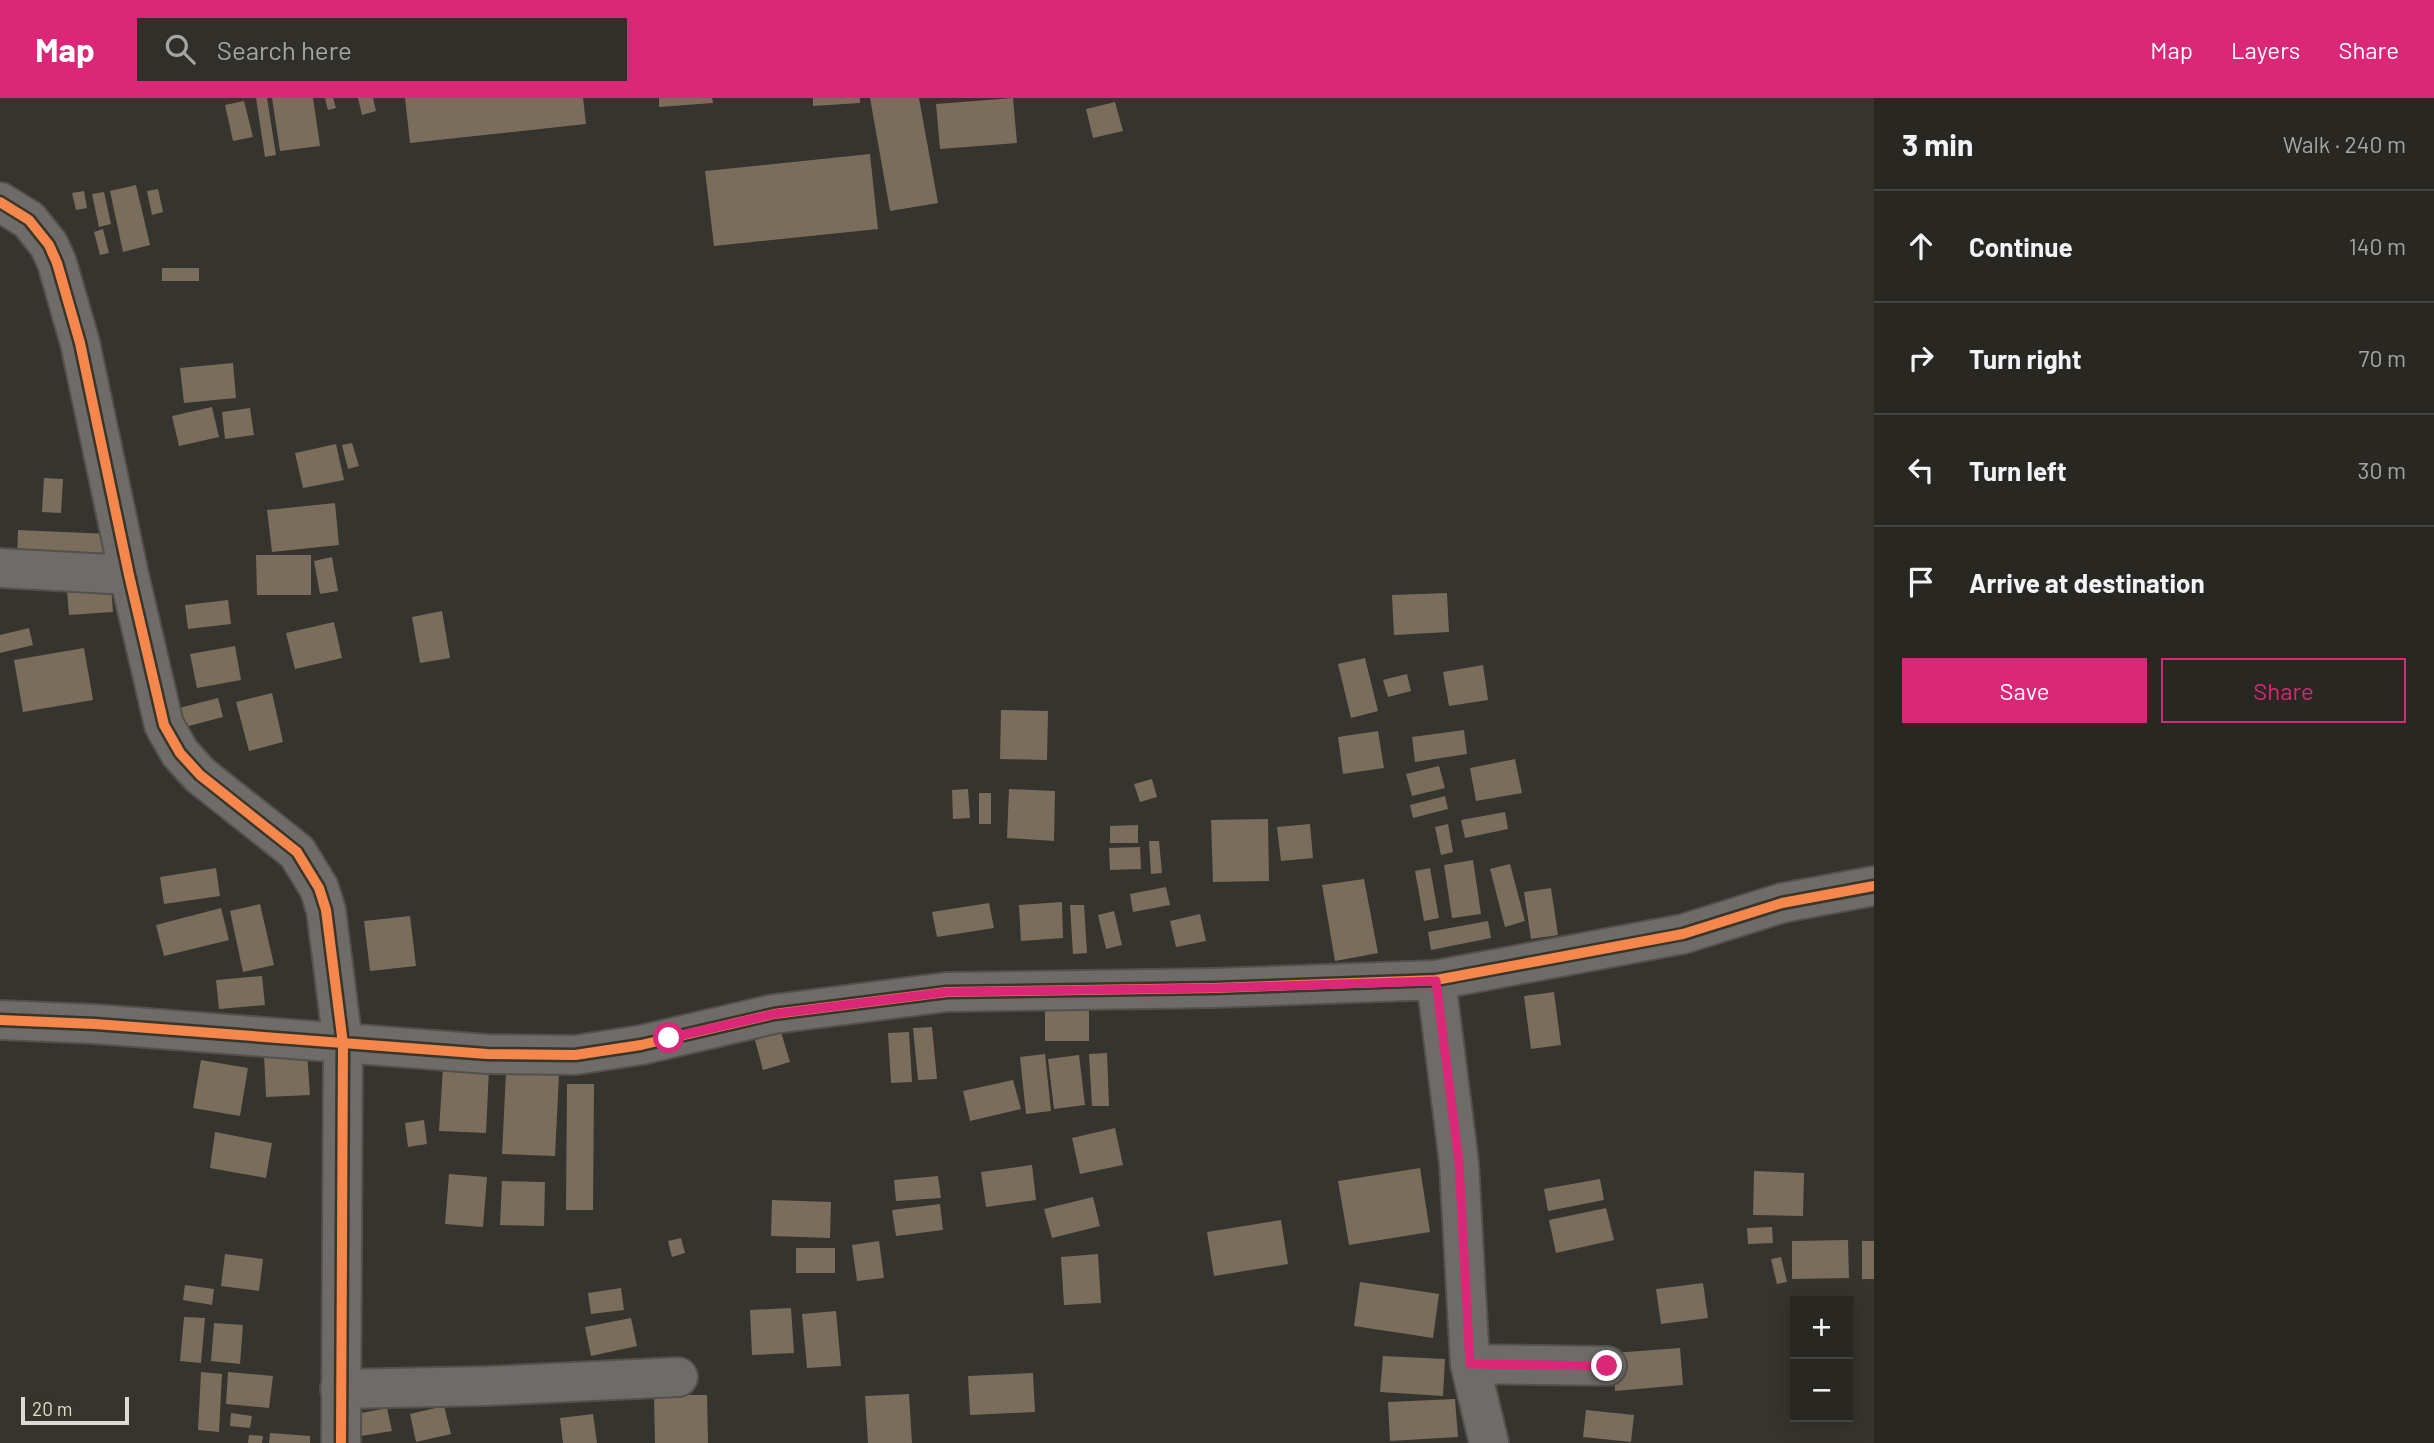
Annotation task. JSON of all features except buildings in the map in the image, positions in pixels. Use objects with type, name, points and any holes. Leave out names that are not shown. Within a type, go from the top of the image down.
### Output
[{"type":"street","points":[[0,202],[29,220],[49,245],[57,263],[80,344],[164,725],[175,745],[200,775],[297,852],[318,888],[332,940],[343,1044],[341,1443]]},
{"type":"street","points":[[0,568],[129,575]]},
{"type":"street","points":[[0,1020],[562,1056],[641,1045],[786,1012],[947,992],[1436,981],[1683,934],[1782,903],[1874,886]]},
{"type":"street","points":[[1436,981],[1459,1163],[1470,1364],[1489,1443]]},
{"type":"street","points":[[1470,1364],[1607,1366]]},
{"type":"street","points":[[340,1389],[487,1387],[678,1377]]},
{"type":"cycle path","points":[[0,202],[29,220],[49,245],[57,263],[80,343],[164,725],[180,753],[200,775],[297,852],[319,888],[326,910],[343,1044],[341,1443]]},
{"type":"cycle path","points":[[0,1020],[95,1024],[487,1054],[575,1055],[641,1045],[774,1014],[947,992],[1214,988],[1436,980],[1683,934],[1782,903],[1874,886]]},
{"type":"route","points":[[669,1038],[774,1014],[947,992],[1436,981],[1459,1163],[1470,1364],[1607,1366]]}]
